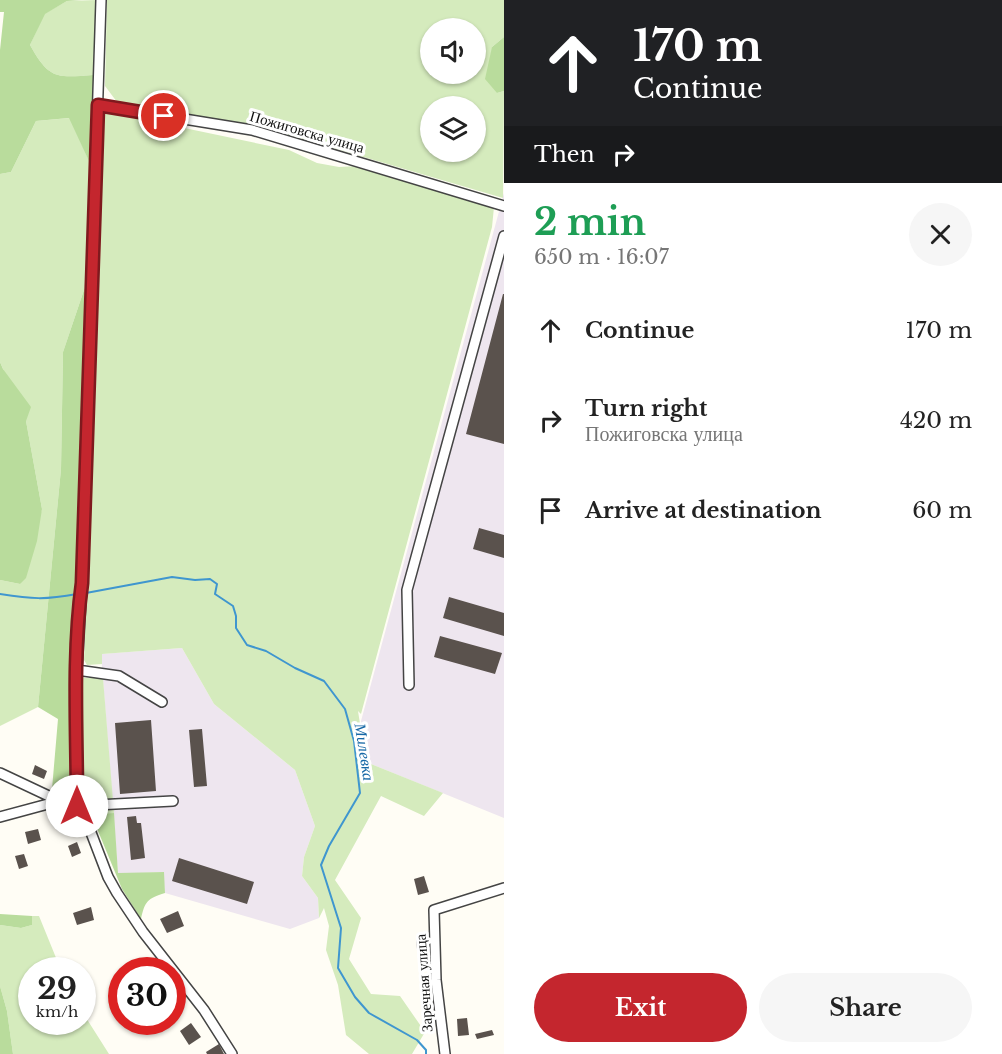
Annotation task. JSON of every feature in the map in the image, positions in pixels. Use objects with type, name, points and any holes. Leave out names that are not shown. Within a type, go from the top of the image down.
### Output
[{"type":"street","points":[[101,0],[82,583],[79,602],[77,806],[117,893],[143,932],[204,1010],[232,1054]]},
{"type":"street","name":"Пожиговска улица","points":[[98,105],[252,130],[504,206]]},
{"type":"street","points":[[409,685],[406,590],[504,236]]},
{"type":"street","points":[[77,670],[119,676],[162,702]]},
{"type":"street","points":[[0,773],[53,798],[77,806],[173,801]]},
{"type":"street","points":[[0,817],[48,804],[53,798]]},
{"type":"street","name":"Заречная улица","points":[[445,1054],[436,980],[434,910],[504,888]]},
{"type":"shaded area","points":[[504,193],[504,818],[366,762],[361,721]]},
{"type":"shaded area","points":[[182,648],[214,704],[295,770],[315,826],[304,857],[302,876],[318,898],[319,918],[290,929],[165,893],[163,872],[118,874],[101,654]]},
{"type":"green space","points":[[0,0],[82,0],[67,1],[45,14],[30,45],[43,64],[55,74],[62,76],[93,75],[94,172],[69,118],[36,121],[11,172],[0,174],[0,50],[4,12],[0,12]]},
{"type":"green space","points":[[96,0],[93,75],[62,76],[55,74],[43,64],[30,45],[44,14],[67,1]]},
{"type":"green space","points":[[107,0],[504,0],[504,37],[492,47],[497,93],[504,91],[503,198],[265,128],[117,102],[105,86]]},
{"type":"green space","points":[[504,37],[504,91],[497,93],[486,80],[492,47]]},
{"type":"green space","points":[[103,111],[289,150],[317,163],[339,167],[359,166],[494,207],[492,227],[361,714],[358,711],[366,762],[443,793],[424,816],[381,796],[335,880],[361,918],[349,959],[371,994],[400,996],[425,1032],[412,1054],[369,1054],[346,1035],[338,985],[326,950],[329,926],[324,908],[319,918],[318,898],[302,876],[304,857],[315,826],[295,770],[214,704],[182,648],[102,654],[102,664],[87,665],[84,660]]},
{"type":"green space","points":[[70,118],[94,172],[85,287],[63,352],[61,469],[38,707],[0,726],[0,580],[20,584],[42,509],[26,421],[0,362],[0,174],[11,172],[36,121]]},
{"type":"green space","points":[[85,287],[74,793],[52,789],[58,719],[38,707],[61,469],[63,352]]},
{"type":"green space","points":[[0,362],[31,407],[26,421],[42,509],[37,541],[26,578],[20,584],[0,580]]},
{"type":"green space","points":[[75,672],[85,678],[103,678],[114,813],[91,814],[74,793]]},
{"type":"green space","points":[[114,813],[118,873],[164,872],[165,893],[148,902],[141,919],[122,889],[91,814]]},
{"type":"green space","points":[[0,914],[32,916],[32,925],[21,928],[0,925]]},
{"type":"green space","points":[[32,916],[39,916],[56,957],[18,957],[18,1035],[96,1034],[109,1054],[13,1054],[7,1011],[0,986],[0,925],[21,928],[32,925]]},
{"type":"green space","points":[[0,986],[7,1011],[13,1054],[0,1054]]},
{"type":"building","points":[[504,294],[504,444],[466,434]]},
{"type":"building","points":[[479,528],[504,535],[504,558],[473,549]]},
{"type":"building","points":[[449,597],[504,613],[504,636],[443,618]]},
{"type":"building","points":[[440,636],[502,653],[495,674],[434,657]]},
{"type":"building","points":[[151,720],[156,791],[120,794],[115,723]]},
{"type":"building","points":[[202,729],[207,786],[194,787],[189,730]]},
{"type":"building","points":[[35,765],[47,771],[44,779],[32,774]]},
{"type":"building","points":[[136,816],[137,823],[141,823],[145,858],[131,860],[127,817]]},
{"type":"building","points":[[38,829],[41,840],[28,844],[25,832]]},
{"type":"building","points":[[77,842],[81,853],[72,857],[68,846]]},
{"type":"building","points":[[24,854],[28,866],[19,869],[15,856]]},
{"type":"building","points":[[179,858],[254,882],[247,904],[172,881]]},
{"type":"building","points":[[424,876],[429,892],[418,895],[414,879]]},
{"type":"building","points":[[91,907],[94,920],[77,925],[73,913]]},
{"type":"building","points":[[178,911],[184,926],[167,933],[160,919]]},
{"type":"building","points":[[430,938],[432,947],[417,949],[416,940]]},
{"type":"building","points":[[467,1018],[469,1035],[458,1036],[457,1019]]},
{"type":"building","points":[[191,1023],[201,1037],[189,1045],[183,1035],[186,1035],[186,1027]]},
{"type":"building","points":[[492,1030],[494,1035],[477,1039],[475,1034]]},
{"type":"building","points":[[219,1044],[224,1054],[207,1054],[206,1052]]},
{"type":"waterway","name":"Милевка","points":[[86,593],[172,577],[210,579],[217,584],[215,594],[233,606],[236,628],[247,645],[266,651],[324,681],[345,709],[354,741],[360,793],[329,846],[321,865],[341,928],[338,968],[355,997],[369,1013],[417,1040],[426,1050],[426,1054]]},
{"type":"waterway","name":"Милевка","points":[[0,594],[38,598],[77,594]]},
{"type":"route","points":[[77,806],[79,602],[82,583],[98,105],[164,116]]}]
